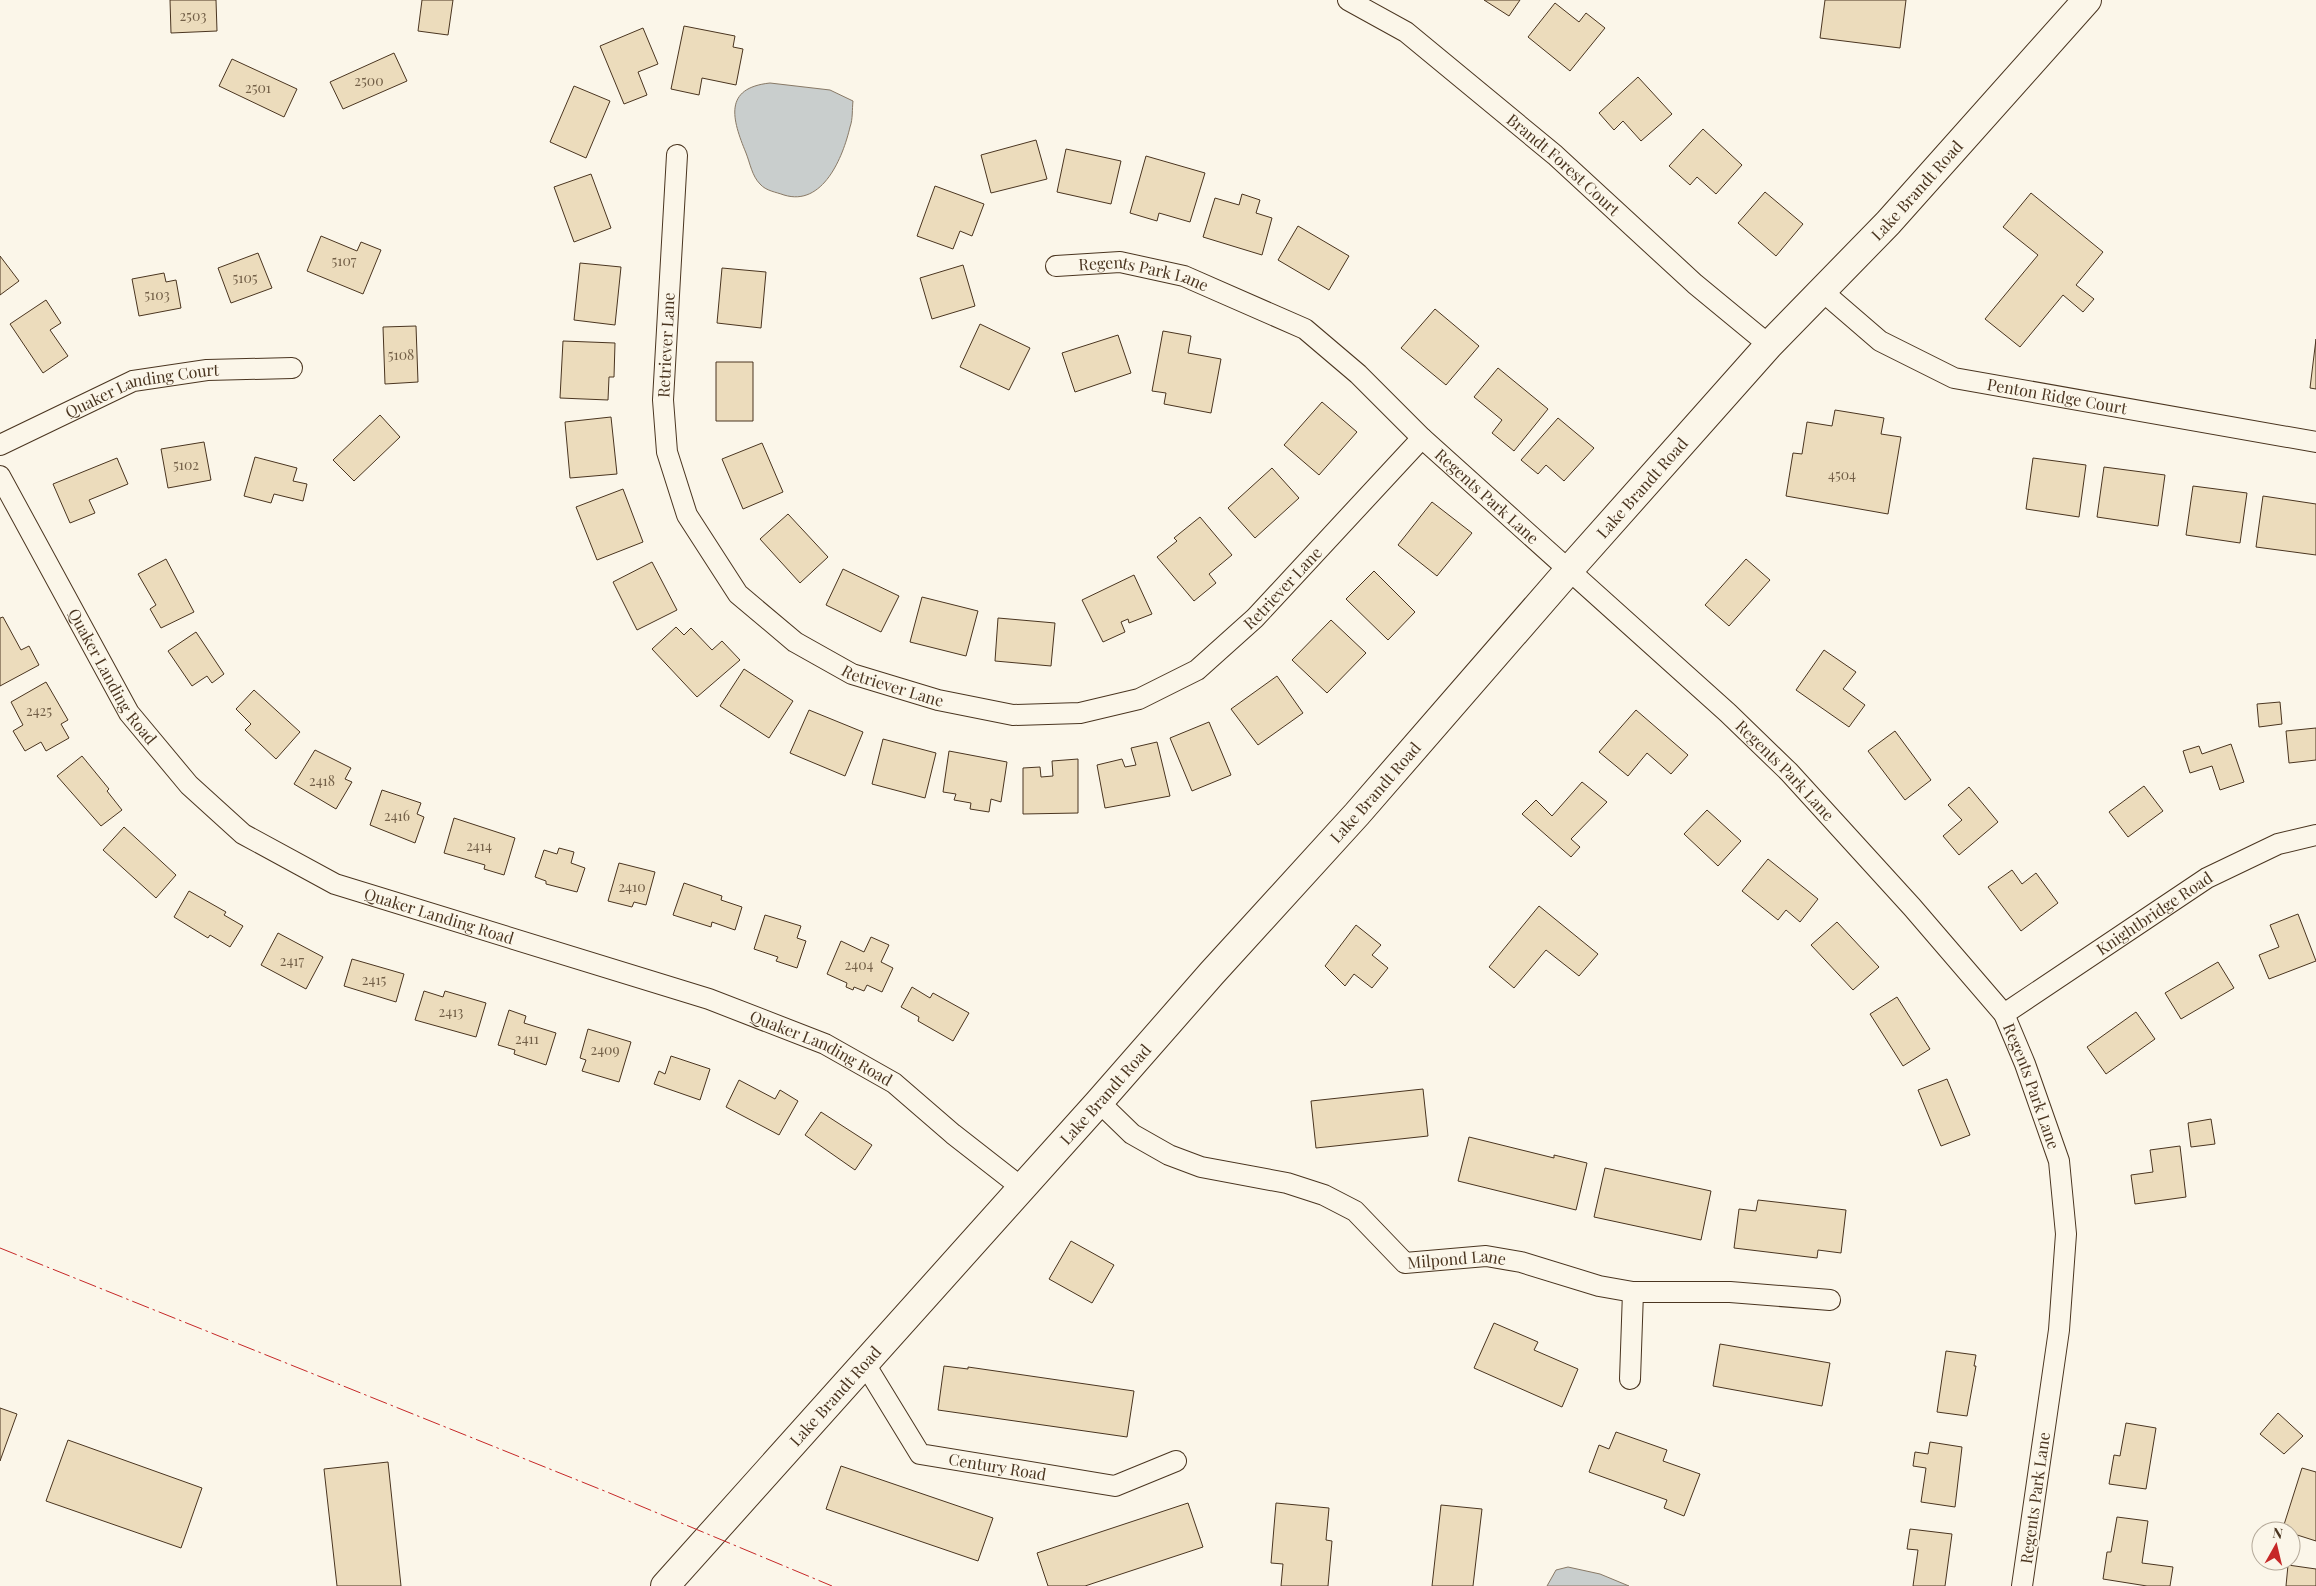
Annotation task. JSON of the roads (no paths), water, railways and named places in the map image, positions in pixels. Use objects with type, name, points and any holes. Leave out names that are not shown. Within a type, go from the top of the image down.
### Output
[{"type":"street","name":"Brandt Forest Court","points":[[1348,0],[1406,32],[1554,156],[1695,284],[1769,345]]},
{"type":"street","name":"Lake Brandt Road","points":[[665,1586],[1099,1102],[1212,973],[1357,814],[1568,570],[1769,345],[1894,216],[2087,0]]},
{"type":"street","name":"Retriever Lane","points":[[677,155],[662,400],[667,452],[687,515],[738,594],[795,642],[852,674],[938,700],[1013,715],[1080,713],[1139,699],[1197,670],[1255,618],[1422,438]]},
{"type":"street","name":"Regents Park Lane","points":[[1056,266],[1120,262],[1184,276],[1305,329],[1358,374],[1422,438],[1789,772],[1905,900],[2004,1014],[2025,1064],[2060,1161],[2066,1234],[2059,1330],[2022,1586]]},
{"type":"street","name":"Penton Ridge Court","points":[[1822,291],[1880,341],[1954,378],[2316,442]]},
{"type":"street","name":"Quaker Landing Court","points":[[0,445],[133,381],[207,370],[292,368]]},
{"type":"street","name":"Quaker Landing Road","points":[[0,476],[130,713],[189,785],[243,834],[335,884],[709,999],[825,1044],[894,1083],[953,1134],[1021,1187]]},
{"type":"street","name":"Knightbridge Road","points":[[2004,1014],[2207,878],[2278,844],[2316,835]]},
{"type":"street","name":"Milpond Lane","points":[[1099,1102],[1132,1134],[1169,1155],[1201,1167],[1287,1183],[1324,1195],[1355,1211],[1404,1263],[1486,1256],[1521,1262],[1599,1286],[1633,1292],[1730,1292],[1830,1300]]},
{"type":"street","points":[[1630,1379],[1633,1292]]},
{"type":"street","name":"Century Road","points":[[865,1364],[920,1454],[1115,1486],[1176,1461]]}]
